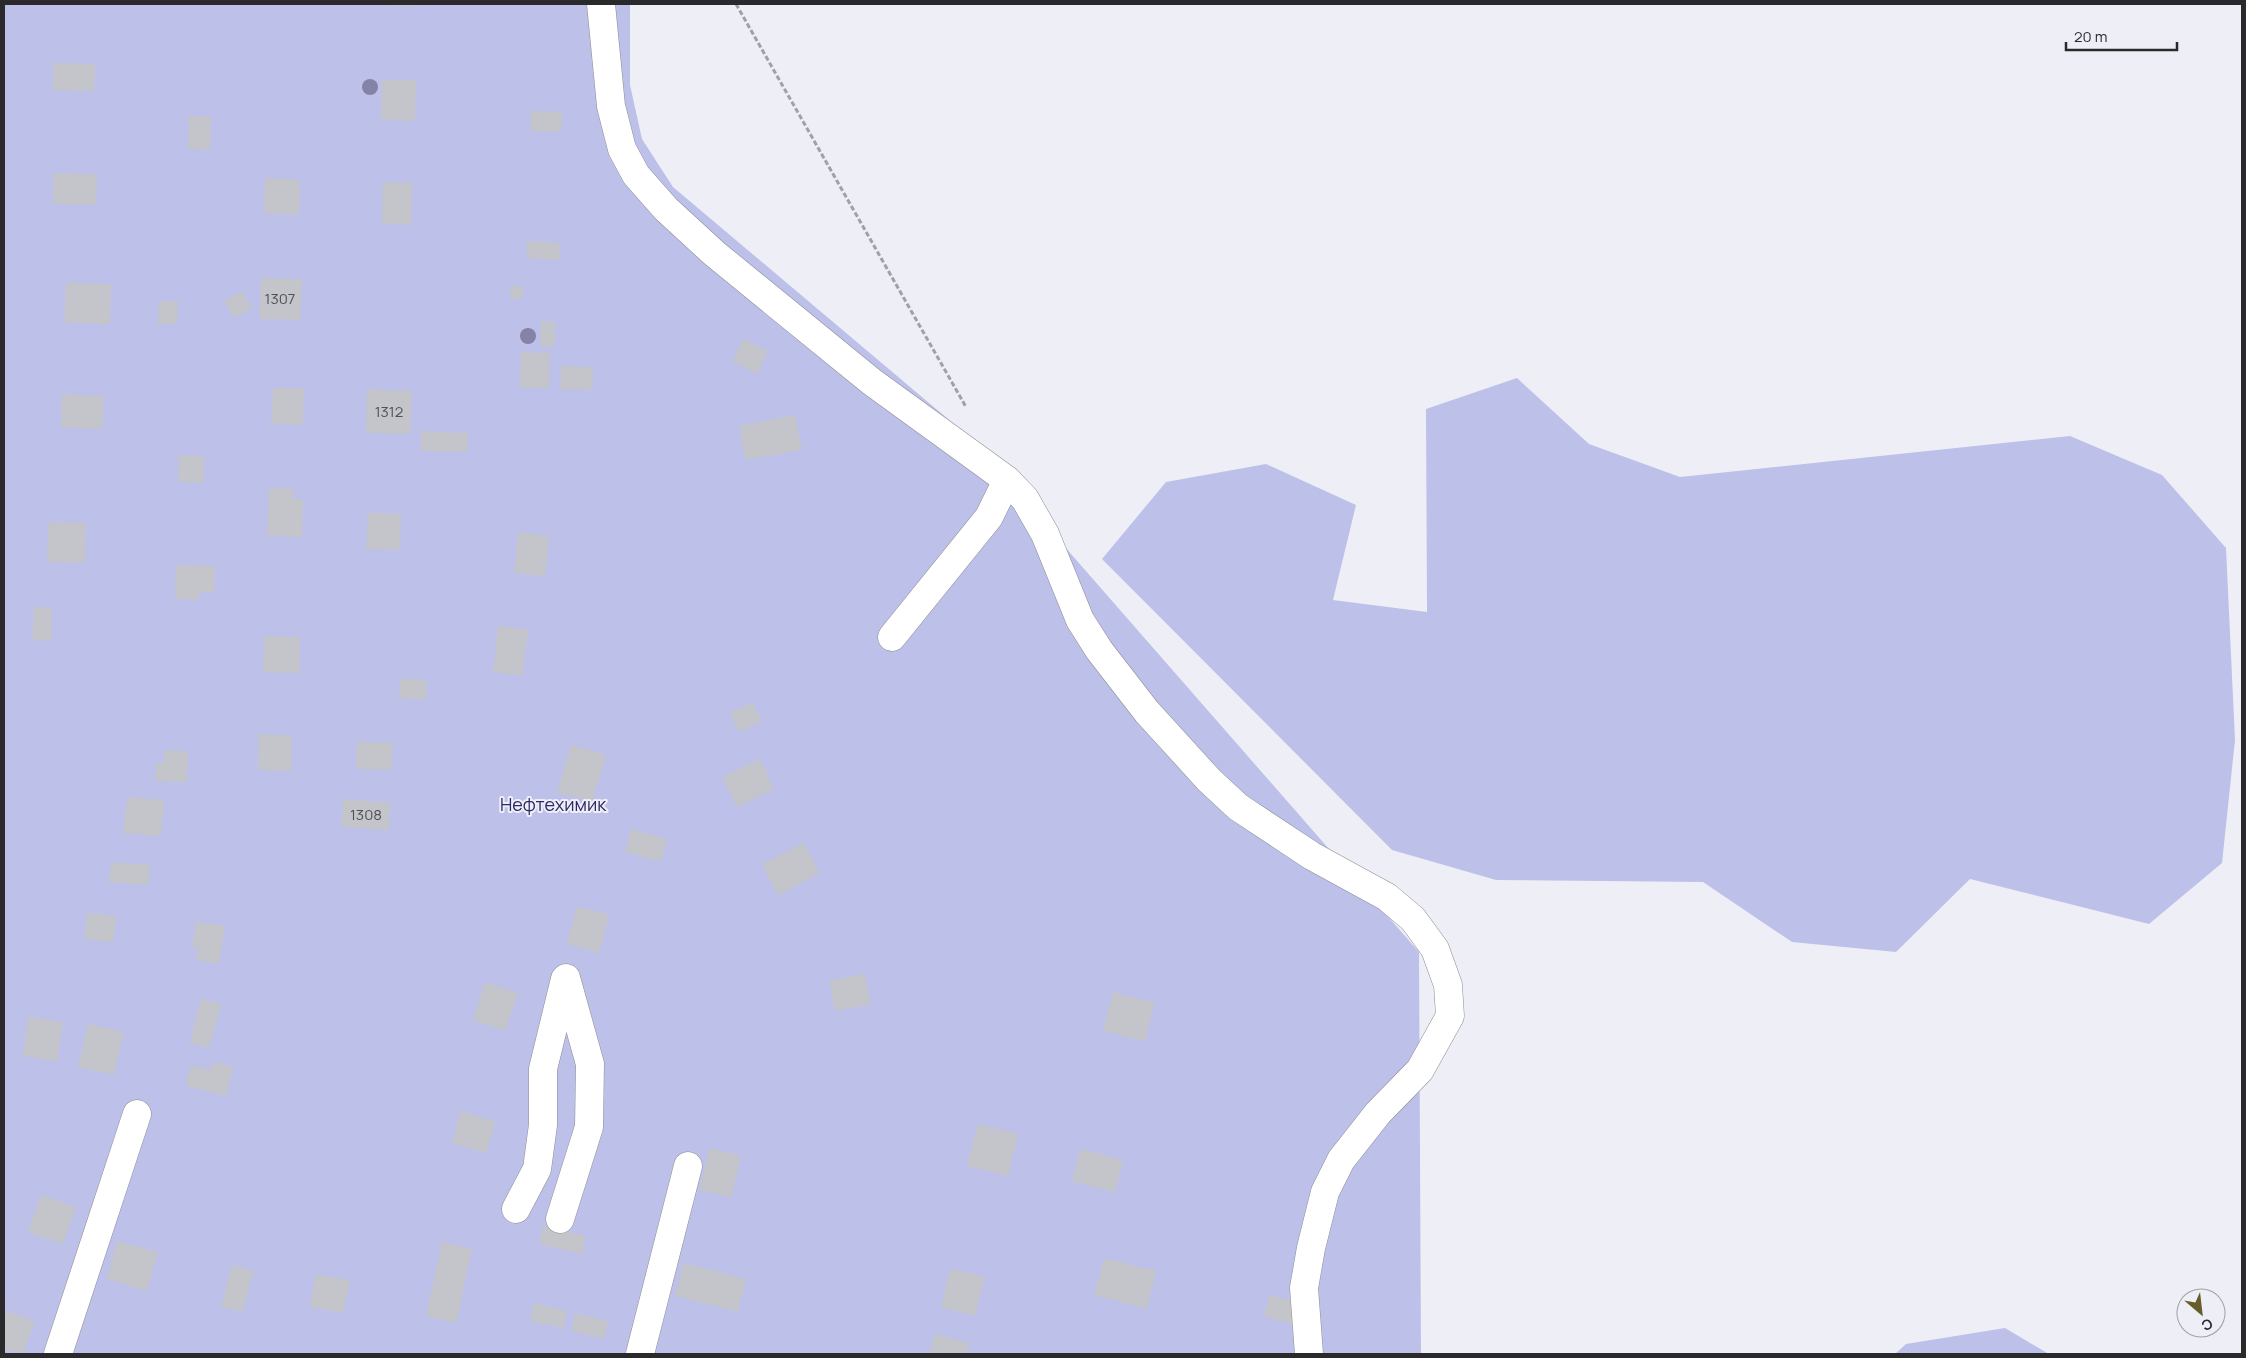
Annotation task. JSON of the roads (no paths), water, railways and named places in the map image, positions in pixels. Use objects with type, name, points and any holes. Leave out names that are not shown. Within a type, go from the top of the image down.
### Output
[{"type":"street","points":[[601,4],[611,106],[622,150],[636,176],[666,209],[715,254],[872,382],[1007,480],[1025,499],[1045,534],[1080,620],[1099,650],[1147,712],[1209,780],[1238,806],[1297,847],[1387,897],[1413,919],[1435,949],[1448,985],[1450,1016],[1420,1070],[1378,1113],[1347,1152],[1325,1192],[1311,1248],[1304,1288],[1309,1354]]},
{"type":"street","points":[[892,637],[989,517],[1007,480]]},
{"type":"street","points":[[516,1209],[537,1169],[543,1125],[543,1069],[566,978],[590,1064],[589,1127],[560,1219]]},
{"type":"street","points":[[58,1354],[137,1114]]},
{"type":"street","points":[[640,1354],[688,1166]]},
{"type":"park label","name":"Нефтехимик","points":[[553,805]]}]
